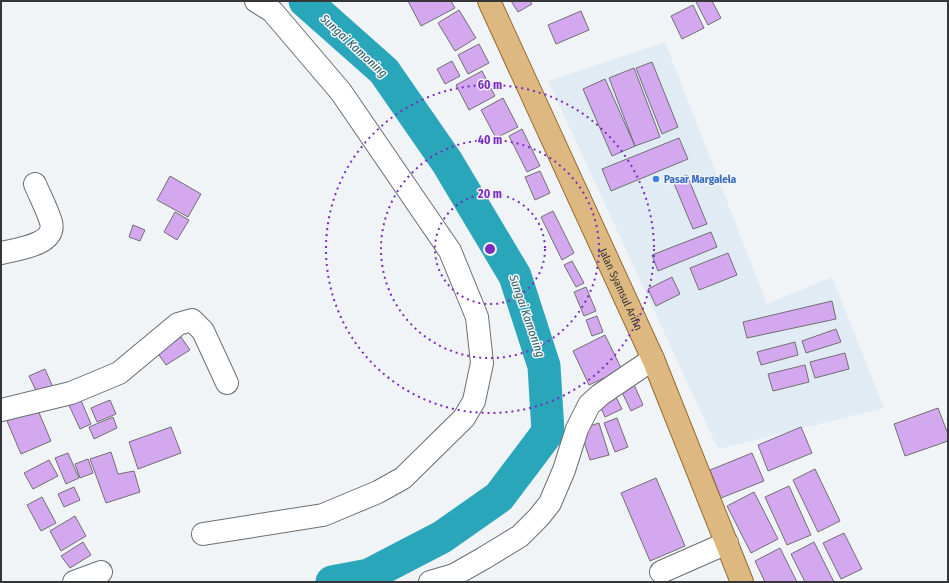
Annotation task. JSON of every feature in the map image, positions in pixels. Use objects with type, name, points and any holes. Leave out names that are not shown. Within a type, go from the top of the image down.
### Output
[{"type":"main road","name":"Jalan Syamsul Arifin","points":[[489,1],[653,359],[742,582]]},
{"type":"street","points":[[203,534],[323,515],[378,492],[403,478],[464,418],[474,401],[482,363],[477,317],[450,251],[341,92],[272,11],[256,1]]},
{"type":"street","points":[[1,253],[45,240],[51,232],[51,222],[35,184]]},
{"type":"street","points":[[1,410],[71,393],[119,373],[178,324],[186,320],[192,320],[203,332],[227,383]]},
{"type":"street","points":[[430,582],[454,575],[520,536],[530,526],[550,503],[564,470],[576,429],[589,405],[600,395],[653,359]]},
{"type":"street","points":[[661,572],[727,543]]},
{"type":"street","points":[[74,582],[101,572]]},
{"type":"shaded area","name":"Pasar Margalela","points":[[665,42],[767,304],[832,277],[884,408],[718,449],[548,81]]},
{"type":"building","points":[[408,1],[451,1],[455,8],[421,26]]},
{"type":"building","points":[[511,1],[530,1],[532,4],[518,12]]},
{"type":"building","points":[[712,1],[721,18],[708,25],[696,2]]},
{"type":"building","points":[[693,5],[704,28],[682,39],[671,16]]},
{"type":"building","points":[[459,10],[476,38],[455,51],[438,23]]},
{"type":"building","points":[[581,11],[589,30],[556,44],[548,25]]},
{"type":"building","points":[[479,44],[489,63],[468,74],[458,55]]},
{"type":"building","points":[[452,61],[460,76],[445,84],[437,69]]},
{"type":"building","points":[[652,62],[678,127],[662,134],[636,68]]},
{"type":"building","points":[[634,68],[660,137],[635,146],[609,78]]},
{"type":"building","points":[[482,71],[495,96],[469,110],[456,85]]},
{"type":"building","points":[[605,79],[635,146],[612,156],[583,89]]},
{"type":"building","points":[[503,98],[518,127],[496,138],[481,110]]},
{"type":"building","points":[[522,129],[540,166],[527,172],[509,136]]},
{"type":"building","points":[[679,138],[688,159],[611,191],[602,169]]},
{"type":"building","points":[[540,171],[550,193],[535,200],[525,177]]},
{"type":"building","points":[[687,175],[707,224],[693,229],[673,181]]},
{"type":"building","points":[[170,176],[201,194],[188,217],[157,200]]},
{"type":"building","points":[[553,211],[574,253],[562,260],[541,217]]},
{"type":"building","points":[[175,212],[189,220],[177,240],[164,232]]},
{"type":"building","points":[[133,225],[145,230],[140,241],[129,237]]},
{"type":"building","points":[[711,232],[717,247],[658,271],[652,255]]},
{"type":"building","points":[[728,253],[737,275],[699,290],[690,268]]},
{"type":"building","points":[[572,261],[584,283],[576,287],[564,265]]},
{"type":"building","points":[[672,277],[680,294],[656,306],[648,289]]},
{"type":"building","points":[[586,287],[596,311],[584,316],[574,292]]},
{"type":"building","points":[[832,301],[836,319],[747,338],[743,322]]},
{"type":"building","points":[[597,316],[603,332],[592,336],[586,320]]},
{"type":"building","points":[[836,329],[841,342],[806,353],[802,341]]},
{"type":"building","points":[[605,335],[622,370],[589,385],[573,351]]},
{"type":"building","points":[[181,337],[190,350],[166,365],[157,352]]},
{"type":"building","points":[[795,342],[798,355],[761,365],[757,352]]},
{"type":"building","points":[[845,353],[849,369],[815,378],[810,362]]},
{"type":"building","points":[[805,365],[809,382],[773,391],[768,374]]},
{"type":"building","points":[[45,369],[55,392],[40,399],[29,376]]},
{"type":"building","points":[[632,380],[643,405],[631,411],[619,386]]},
{"type":"building","points":[[614,393],[622,409],[605,417],[598,401]]},
{"type":"building","points":[[80,398],[91,424],[80,429],[68,403]]},
{"type":"building","points":[[110,400],[116,414],[97,422],[91,408]]},
{"type":"building","points":[[37,408],[51,441],[21,454],[7,421]]},
{"type":"building","points":[[938,408],[948,434],[948,441],[905,456],[894,424]]},
{"type":"building","points":[[113,417],[117,428],[94,439],[89,427]]},
{"type":"building","points":[[617,418],[628,447],[615,452],[604,423]]},
{"type":"building","points":[[599,423],[609,455],[590,460],[580,429]]},
{"type":"building","points":[[171,427],[181,453],[138,469],[129,442]]},
{"type":"building","points":[[801,427],[812,453],[768,471],[758,445]]},
{"type":"building","points":[[111,452],[118,474],[134,471],[140,492],[106,503],[90,459]]},
{"type":"building","points":[[68,453],[79,478],[66,484],[55,458]]},
{"type":"building","points":[[752,453],[764,481],[721,498],[710,470]]},
{"type":"building","points":[[88,459],[93,473],[80,478],[75,464]]},
{"type":"building","points":[[49,460],[58,476],[33,489],[24,473]]},
{"type":"building","points":[[815,469],[840,521],[818,532],[793,480]]},
{"type":"building","points":[[656,478],[685,546],[650,561],[621,493]]},
{"type":"building","points":[[789,486],[811,535],[787,545],[765,497]]},
{"type":"building","points":[[74,487],[80,500],[64,507],[58,494]]},
{"type":"building","points":[[754,492],[778,539],[751,553],[727,506]]},
{"type":"building","points":[[42,497],[56,523],[41,531],[27,505]]},
{"type":"building","points":[[75,516],[86,536],[61,551],[50,531]]},
{"type":"building","points":[[844,533],[862,569],[841,579],[823,543]]},
{"type":"building","points":[[83,542],[91,555],[70,568],[61,556]]},
{"type":"building","points":[[814,542],[834,582],[805,582],[791,554]]},
{"type":"building","points":[[780,548],[797,582],[765,582],[755,561]]},
{"type":"waterway","name":"Sungai Kamoning","points":[[305,1],[384,71],[447,162],[515,276],[544,366],[548,432],[499,497],[442,537],[369,575],[332,582]]},
{"type":"place","name":"Pasar Margalela","points":[[656,179]]}]
